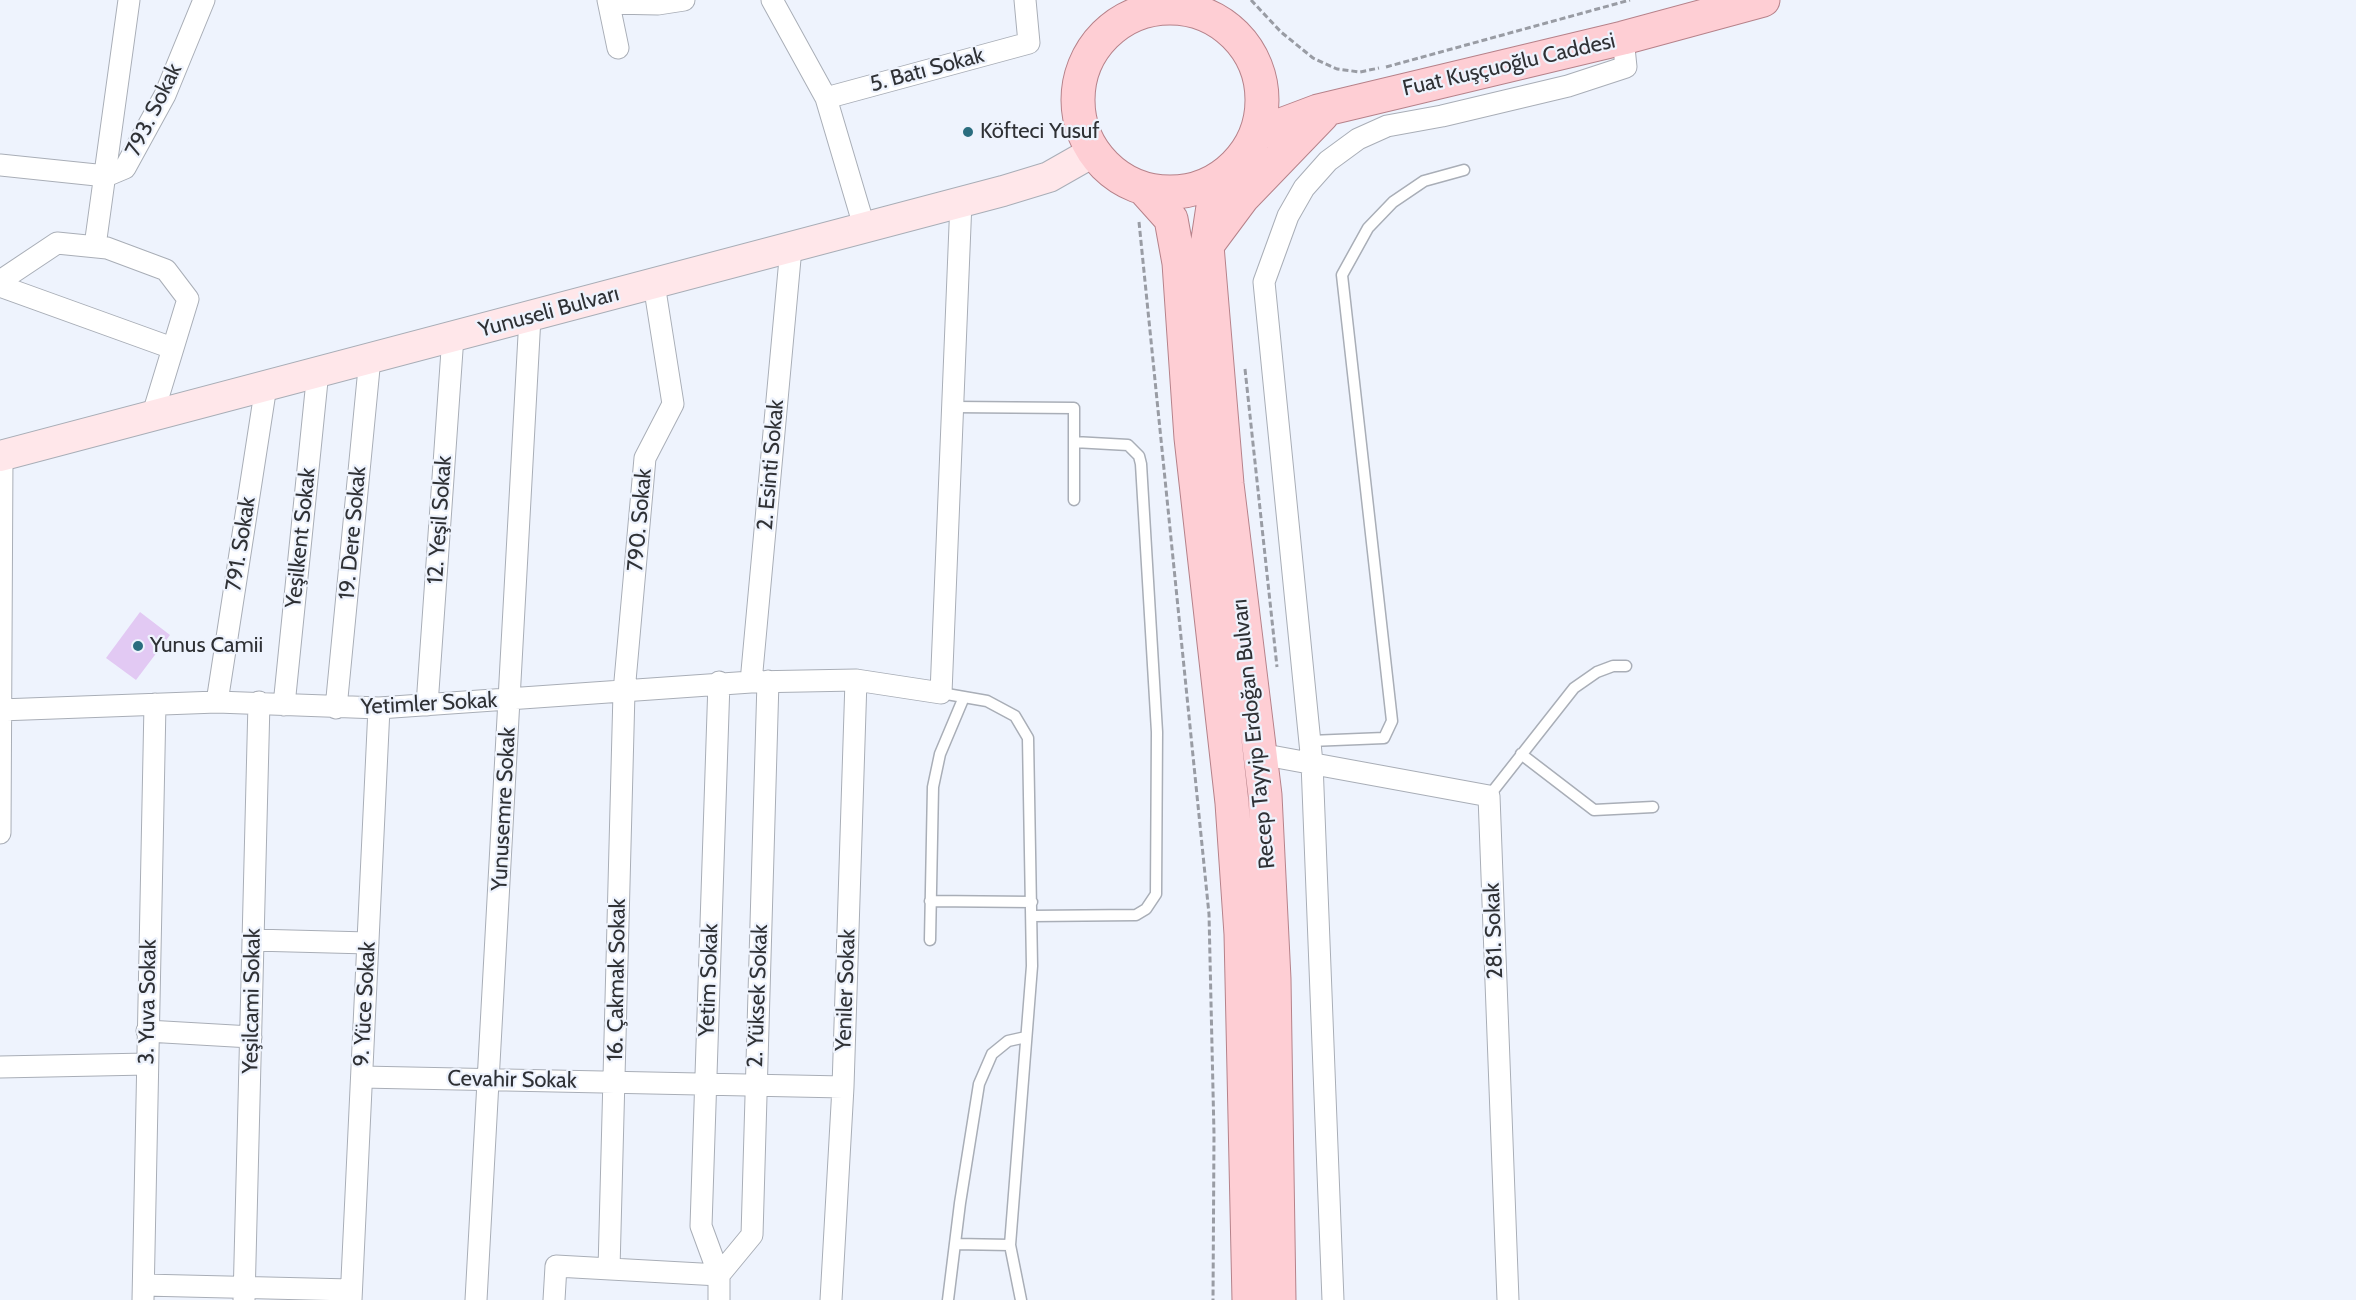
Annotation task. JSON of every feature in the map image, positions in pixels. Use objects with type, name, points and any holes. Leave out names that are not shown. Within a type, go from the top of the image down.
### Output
[{"type":"main road","points":[[1688,21],[1719,0]]},
{"type":"main road","name":"Fuat Kuşçuoğlu Caddesi","points":[[1257,134],[1328,108],[1623,38],[1764,0]]},
{"type":"main road","points":[[1166,4],[1196,11],[1222,24],[1247,50],[1257,68],[1262,88],[1261,121],[1257,134],[1241,160],[1227,174],[1212,183],[1190,191],[1168,193],[1142,203],[1129,183],[1109,170],[1093,152],[1082,130],[1077,106],[1083,69],[1097,44],[1117,24],[1166,4]]},
{"type":"main road","points":[[1208,243],[1243,197],[1328,108]]},
{"type":"main road","name":"Yunuseli Bulvarı","points":[[1,456],[791,248],[864,226],[1049,177],[1093,152]]},
{"type":"main road","name":"Recep Tayyip Erdoğan Bulvarı","points":[[1227,174],[1214,200],[1208,243],[1227,484],[1265,795],[1274,979],[1279,1300]]},
{"type":"main road","name":"Recep Tayyip Erdoğan Bulvarı","points":[[1142,203],[1171,219],[1179,263],[1191,438],[1232,803],[1242,956],[1249,1300]]},
{"type":"street","points":[[95,246],[129,0]]},
{"type":"street","name":"793. Sokak","points":[[0,165],[106,176],[126,168],[165,95],[204,0]]},
{"type":"street","points":[[618,48],[609,2],[658,4],[684,0]]},
{"type":"street","points":[[772,0],[826,98],[864,226]]},
{"type":"street","name":"5. Batı Sokak","points":[[826,98],[1029,43],[1025,0]]},
{"type":"street","points":[[1333,1300],[1312,763],[1264,282],[1288,216],[1304,188],[1328,161],[1358,139],[1387,126],[1442,116],[1568,86],[1626,67],[1623,38]]},
{"type":"street","points":[[941,693],[961,201]]},
{"type":"street","points":[[0,281],[57,243],[95,246],[166,270],[188,299],[152,417]]},
{"type":"street","name":"2. Esinti Sokak","points":[[759,681],[791,248]]},
{"type":"street","name":"790. Sokak","points":[[624,692],[645,458],[673,404],[654,284]]},
{"type":"street","points":[[0,286],[172,348]]},
{"type":"street","name":"Yunusemre Sokak","points":[[476,1300],[530,317]]},
{"type":"street","name":"12. Yeşil Sokak","points":[[427,705],[453,336]]},
{"type":"street","name":"19. Dere Sokak","points":[[336,708],[370,358]]},
{"type":"street","name":"Yeşilkent Sokak","points":[[284,705],[318,371]]},
{"type":"street","name":"791. Sokak","points":[[217,702],[266,386]]},
{"type":"street","points":[[0,833],[1,456]]},
{"type":"street","name":"Yetimler Sokak","points":[[0,710],[217,702],[380,708],[510,701],[719,682],[759,681],[856,680],[941,693]]},
{"type":"street","name":"Yeniler Sokak","points":[[831,1300],[843,1087],[856,680]]},
{"type":"street","name":"2. Yüksek Sokak","points":[[719,1275],[752,1235],[759,681]]},
{"type":"street","name":"Yetim Sokak","points":[[719,682],[701,1226],[719,1275]]},
{"type":"street","name":"16. Çakmak Sokak","points":[[609,1269],[624,692]]},
{"type":"street","name":"Yeşilcami Sokak","points":[[244,1294],[259,702]]},
{"type":"street","name":"3. Yuva Sokak","points":[[144,1293],[147,1031],[155,704]]},
{"type":"street","name":"9. Yüce Sokak","points":[[351,1295],[380,708]]},
{"type":"street","points":[[1260,754],[1489,796]]},
{"type":"street","name":"281. Sokak","points":[[1489,796],[1508,1300]]},
{"type":"street","points":[[253,940],[368,943]]},
{"type":"street","points":[[147,1031],[251,1036]]},
{"type":"street","points":[[0,1067],[147,1064]]},
{"type":"street","name":"Cevahir Sokak","points":[[362,1077],[843,1087]]},
{"type":"street","points":[[554,1300],[556,1266],[719,1275],[719,1300]]},
{"type":"street","points":[[144,1293],[351,1295]]},
{"type":"lane","points":[[1310,741],[1384,738],[1392,721],[1342,275],[1368,228],[1393,202],[1424,181],[1464,170]]},
{"type":"lane","points":[[953,406],[1074,408],[1074,500]]},
{"type":"lane","points":[[1032,916],[1136,915],[1146,909],[1156,894],[1157,732],[1141,464],[1139,456],[1128,445],[1074,442]]},
{"type":"lane","points":[[1489,796],[1574,688],[1597,672],[1613,666],[1626,666]]},
{"type":"lane","points":[[941,693],[987,701],[1015,716],[1028,738],[1032,966],[1010,1245],[1021,1300]]},
{"type":"lane","points":[[930,940],[933,787],[940,754],[964,697]]},
{"type":"lane","points":[[1521,754],[1594,810],[1618,811],[1653,807]]},
{"type":"lane","points":[[930,901],[1032,902]]},
{"type":"lane","points":[[948,1300],[979,1084],[992,1054],[1008,1041],[1026,1037]]},
{"type":"lane","points":[[955,1244],[1010,1245]]},
{"type":"path","points":[[1251,0],[1281,32],[1313,58],[1337,69],[1360,72],[1630,0]]},
{"type":"path","points":[[1142,203],[1209,914],[1214,1134],[1213,1300]]},
{"type":"building","name":"Yunus Camii","points":[[140,612],[170,635],[136,680],[106,658]]},
{"type":"place","name":"Köfteci Yusuf","points":[[968,132]]},
{"type":"place","name":"Yunus Camii","points":[[138,646]]}]
